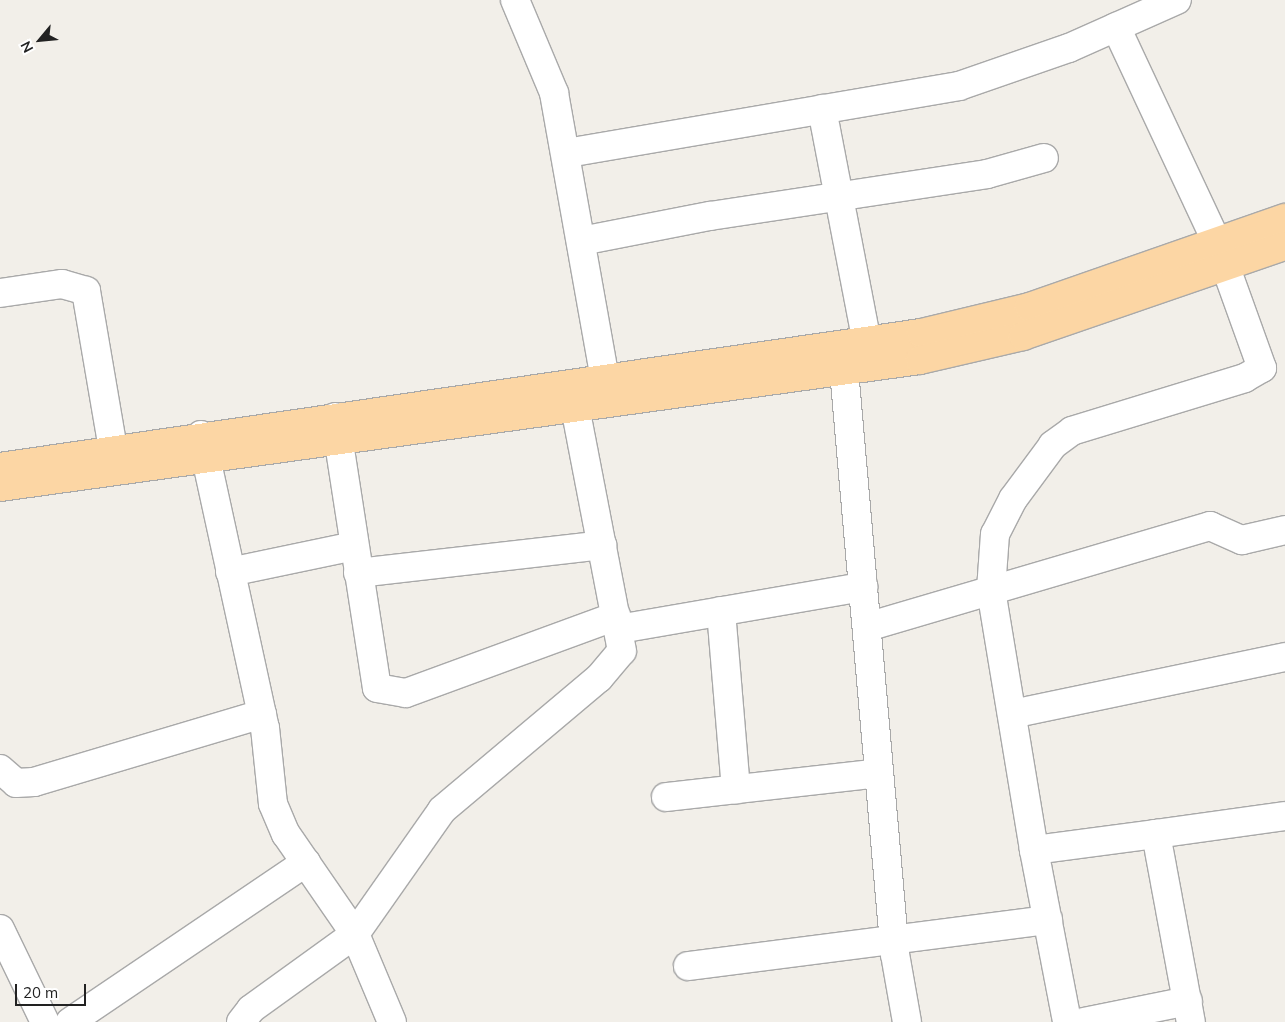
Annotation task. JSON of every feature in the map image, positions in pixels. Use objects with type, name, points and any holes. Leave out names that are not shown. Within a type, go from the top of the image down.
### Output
[{"type":"main road","points":[[0,467],[87,463],[572,397],[844,370],[869,355],[1028,307],[1285,218]]},
{"type":"main road","points":[[572,397],[605,380],[869,355],[1023,336],[1226,269],[1285,246]]},
{"type":"main road","points":[[0,487],[87,463],[113,449],[203,446]]},
{"type":"street","points":[[516,0],[552,86],[567,153],[605,380]]},
{"type":"street","points":[[567,153],[959,86],[1116,27],[1177,0]]},
{"type":"street","points":[[1067,1022],[1034,850],[991,590],[995,534],[1013,499],[1053,445],[1072,431],[1245,378],[1262,368],[1217,243],[1116,27]]},
{"type":"street","points":[[822,110],[869,355]]},
{"type":"street","points":[[581,241],[986,174],[1044,158]]},
{"type":"street","points":[[0,293],[62,284],[86,290],[113,449]]},
{"type":"street","points":[[844,370],[894,939],[907,1022]]},
{"type":"street","points":[[241,1022],[251,1009],[355,934],[442,810],[614,664],[622,651],[618,622],[572,397]]},
{"type":"street","points":[[336,429],[372,670],[377,688],[390,694],[406,694],[618,622],[721,611],[863,587]]},
{"type":"street","points":[[203,446],[262,714],[272,804],[306,862],[355,934],[392,1022]]},
{"type":"street","points":[[867,627],[1210,526],[1242,540],[1285,530]]},
{"type":"street","points":[[358,573],[602,545]]},
{"type":"street","points":[[230,572],[354,546]]},
{"type":"street","points":[[721,611],[736,789]]},
{"type":"street","points":[[1012,714],[1285,657]]},
{"type":"street","points":[[0,768],[16,783],[34,782],[262,714]]},
{"type":"street","points":[[666,797],[879,773]]},
{"type":"street","points":[[1034,850],[1285,816]]},
{"type":"street","points":[[1084,1022],[1189,1012],[1156,834]]},
{"type":"street","points":[[70,1022],[306,862]]},
{"type":"street","points":[[688,966],[1048,920]]},
{"type":"street","points":[[0,928],[45,1022]]}]
